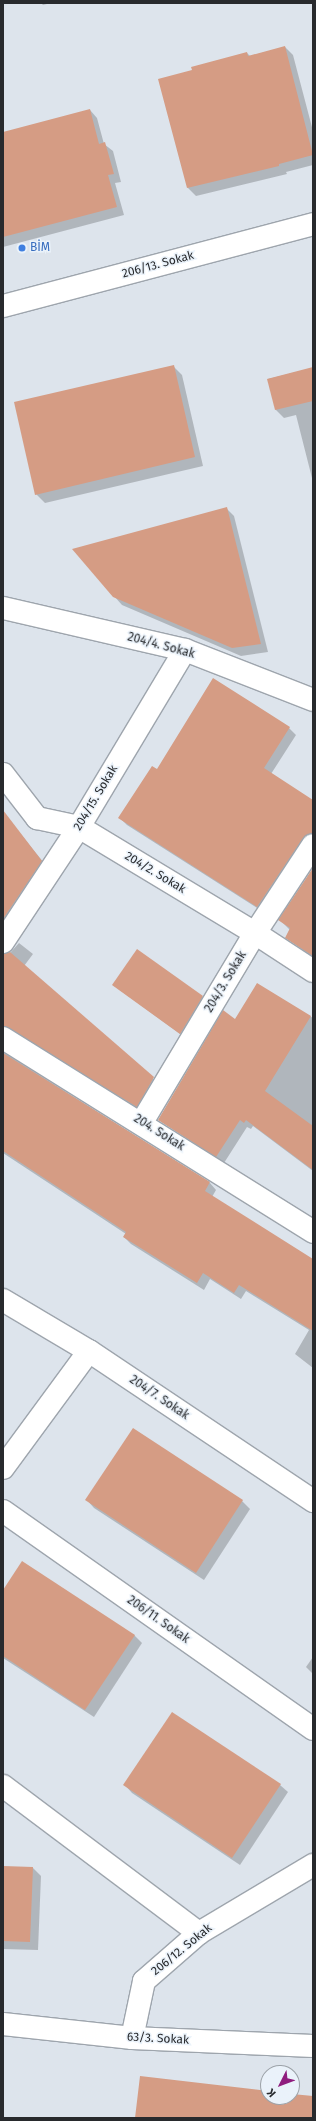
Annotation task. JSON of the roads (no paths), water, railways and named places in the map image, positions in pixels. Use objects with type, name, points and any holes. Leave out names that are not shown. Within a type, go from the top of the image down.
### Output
[{"type":"street","name":"206/13. Sokak","points":[[3,306],[313,224]]},
{"type":"street","name":"204/4. Sokak","points":[[3,608],[185,650],[313,700]]},
{"type":"street","name":"204/15. Sokak","points":[[3,942],[78,827],[185,650]]},
{"type":"street","name":"204/2. Sokak","points":[[3,774],[37,818],[78,827],[255,933],[313,971]]},
{"type":"street","name":"204/3. Sokak","points":[[142,1122],[255,933],[313,845]]},
{"type":"street","name":"204. Sokak","points":[[3,1038],[142,1122],[313,1232]]},
{"type":"street","name":"204/7. Sokak","points":[[3,1300],[89,1351],[313,1501]]},
{"type":"street","points":[[3,1468],[89,1351]]},
{"type":"street","name":"206/11. Sokak","points":[[3,1511],[313,1729]]},
{"type":"street","points":[[3,1786],[199,1933]]},
{"type":"street","name":"206/12. Sokak","points":[[132,2038],[144,1981],[199,1933],[313,1865]]},
{"type":"street","name":"63/3. Sokak","points":[[3,2024],[132,2038],[313,2046]]},
{"type":"place","name":"BİM","points":[[22,248]]}]
